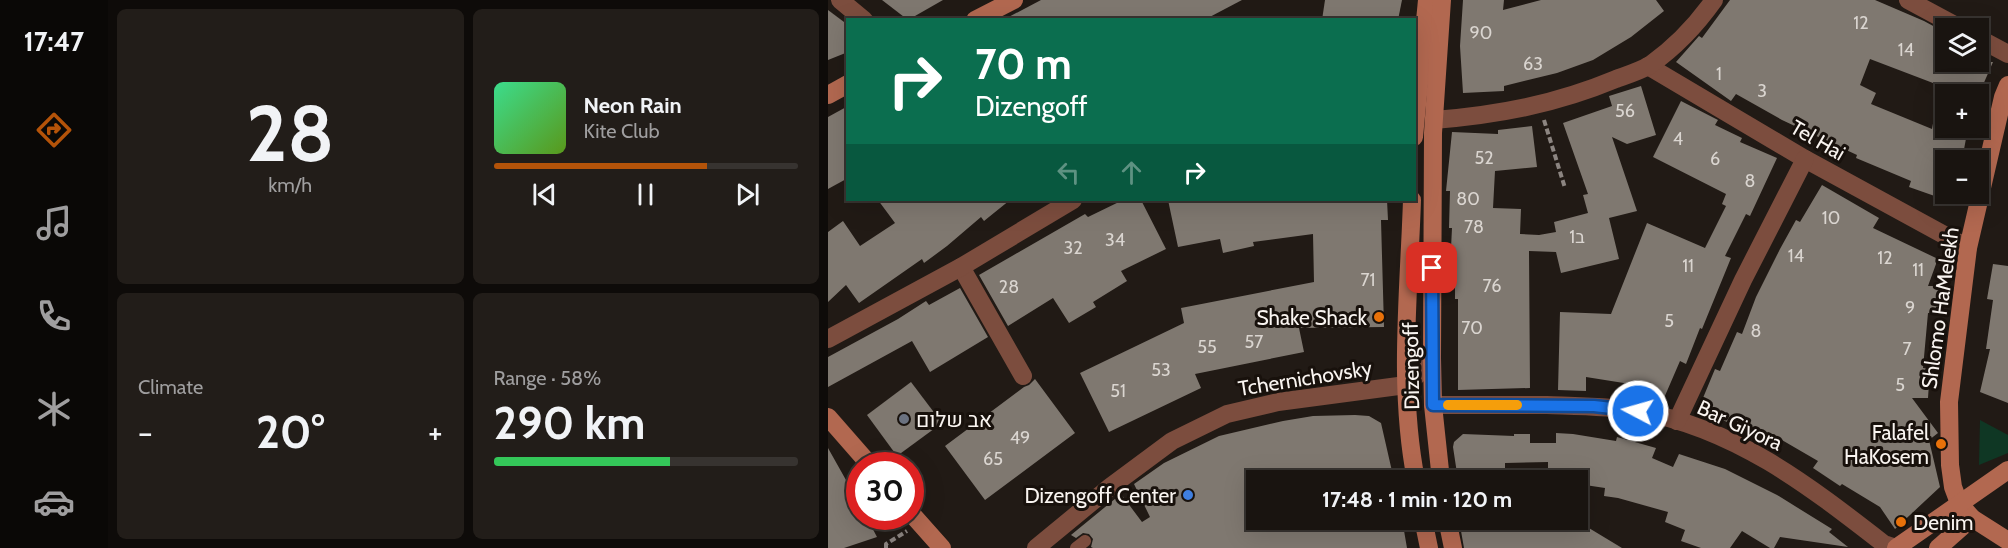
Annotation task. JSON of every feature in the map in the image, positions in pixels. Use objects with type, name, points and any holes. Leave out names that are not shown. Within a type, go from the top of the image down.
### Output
[{"type":"street","points":[[840,0],[862,18]]},
{"type":"street","points":[[979,18],[1014,0]]},
{"type":"street","name":"Dizengoff","points":[[1428,0],[1420,125],[1433,405],[1440,470]]},
{"type":"street","name":"Dizengoff","points":[[1420,125],[1442,0]]},
{"type":"street","points":[[1420,125],[1540,105],[1602,85],[1648,66],[1677,42],[1714,0]]},
{"type":"street","points":[[1908,0],[1941,18]]},
{"type":"street","points":[[1989,44],[2008,54]]},
{"type":"street","name":"Tel Hai","points":[[1648,66],[1805,159],[1968,248]]},
{"type":"street","points":[[828,95],[846,85]]},
{"type":"street","name":"Shlomo HaMelekh","points":[[1959,503],[1953,487],[1950,465],[1949,402],[1968,248],[2003,97],[2008,86]]},
{"type":"street","points":[[1677,421],[1743,280],[1805,159]]},
{"type":"street","points":[[828,339],[961,267],[1071,201]]},
{"type":"street","name":"Dizengoff","points":[[1412,201],[1406,385],[1414,470]]},
{"type":"street","points":[[961,267],[1023,376]]},
{"type":"street","points":[[1406,385],[1432,358]]},
{"type":"street","name":"Tchernichovsky","points":[[1036,548],[1110,487],[1172,441],[1227,414],[1278,402],[1406,385]]},
{"type":"street","name":"Bar Giyora","points":[[1433,405],[1594,406],[1638,411],[1677,421],[1707,431],[1773,463],[1825,498],[1884,544],[1896,548]]},
{"type":"street","points":[[828,417],[859,452]]},
{"type":"street","points":[[1896,548],[2008,470]]},
{"type":"street","points":[[1959,503],[1972,518],[2008,541]]},
{"type":"street","points":[[1938,548],[1972,518]]},
{"type":"street","points":[[924,528],[942,548]]},
{"type":"street","points":[[1425,530],[1429,548]]},
{"type":"street","points":[[1450,530],[1454,548]]},
{"type":"path","points":[[1540,105],[1565,188]]},
{"type":"path","points":[[886,548],[886,543],[901,530]]},
{"type":"green space","points":[[1980,420],[2008,435],[2008,453],[1979,465]]},
{"type":"building","points":[[882,0],[943,0],[912,18],[905,18]]},
{"type":"building","points":[[1041,0],[1242,0],[1208,18],[1007,18]]},
{"type":"building","points":[[1325,0],[1402,0],[1398,18],[1322,18]]},
{"type":"building","points":[[1463,0],[1504,0],[1503,10],[1541,0],[1656,0],[1664,11],[1631,37],[1593,60],[1557,73],[1504,86],[1504,91],[1463,93],[1460,46]]},
{"type":"building","points":[[1730,0],[1875,0],[1935,27],[1935,72],[1989,72],[1983,84],[1935,84],[1935,86],[1933,83],[1870,59],[1860,85],[1876,93],[1871,104],[1932,129],[1935,112],[1935,138],[1966,138],[1964,150],[1935,150],[1935,196],[1909,187],[1911,181],[1856,158],[1857,155],[1782,120],[1736,94],[1731,101],[1676,62],[1699,36],[1702,38]]},
{"type":"building","points":[[828,10],[846,24],[846,53],[828,60]]},
{"type":"building","points":[[1641,86],[1656,135],[1627,144],[1612,137],[1637,211],[1609,218],[1619,259],[1561,273],[1556,252],[1529,251],[1530,388],[1458,390],[1458,299],[1455,299],[1455,248],[1451,248],[1452,228],[1449,228],[1450,191],[1446,191],[1452,132],[1498,134],[1498,130],[1532,126],[1537,167],[1495,171],[1493,208],[1521,209],[1520,234],[1539,235],[1556,232],[1554,222],[1588,213],[1583,195],[1588,194],[1563,123],[1612,106],[1609,96]]},
{"type":"building","points":[[1681,101],[1718,120],[1715,125],[1742,138],[1740,142],[1777,158],[1750,216],[1746,214],[1725,256],[1731,258],[1702,329],[1700,328],[1686,364],[1680,361],[1661,405],[1627,391],[1630,384],[1586,377],[1586,391],[1558,390],[1560,312],[1611,314],[1647,223],[1705,248],[1726,206],[1722,204],[1726,194],[1653,157]]},
{"type":"building","points":[[846,107],[846,179],[828,189],[828,117]]},
{"type":"building","points":[[1822,185],[1879,218],[1873,228],[1936,258],[1928,286],[1940,286],[1939,314],[1928,313],[1923,368],[1930,369],[1928,398],[1912,398],[1938,433],[1929,440],[1940,487],[1895,529],[1880,507],[1842,484],[1840,486],[1813,468],[1818,461],[1775,436],[1773,441],[1737,424],[1737,426],[1698,410],[1715,369],[1720,371],[1737,332],[1742,334],[1756,297],[1780,249],[1796,220],[1800,222]]},
{"type":"building","points":[[879,201],[1009,201],[984,221],[981,217],[924,263],[922,259],[859,303],[846,285],[828,302],[828,232],[843,221],[860,246],[895,223]]},
{"type":"building","points":[[1121,201],[1142,201],[1166,249],[1121,271],[1127,281],[1093,302],[1096,307],[1069,323],[1053,298],[1008,326],[979,275],[1085,214],[1088,217]]},
{"type":"building","points":[[1168,201],[1387,201],[1388,220],[1381,220],[1384,327],[1299,328],[1304,352],[1195,374],[1201,388],[1109,432],[1080,373],[1184,323],[1181,308],[1314,282],[1313,234],[1253,242],[1254,246],[1223,253],[1220,239],[1178,247]]},
{"type":"building","points":[[1993,264],[2008,266],[2008,403],[1980,392],[1990,349],[1986,349],[1993,300],[1987,299]]},
{"type":"building","points":[[960,288],[988,337],[930,372],[912,341],[828,387],[828,357],[926,301],[929,305]]},
{"type":"building","points":[[1035,379],[1075,433],[985,500],[945,446]]},
{"type":"building","name":"אב שלום","points":[[911,382],[942,423],[902,452],[894,452],[867,415]]},
{"type":"building","name":"Dizengoff Center","points":[[1313,416],[1369,416],[1381,423],[1392,470],[1246,470],[1246,530],[1404,530],[1407,548],[1093,548],[1091,547],[1093,539],[1089,534],[1083,533],[1076,538],[1071,535],[1121,494],[1142,522],[1150,517],[1134,484],[1164,463],[1219,436]]},
{"type":"building","points":[[1556,433],[1616,441],[1617,437],[1656,448],[1652,458],[1673,467],[1679,454],[1725,469],[1777,495],[1832,529],[1829,532],[1848,547],[1780,537],[1774,548],[1770,548],[1742,531],[1730,548],[1701,548],[1681,541],[1685,530],[1665,522],[1668,512],[1604,496],[1605,488],[1588,485],[1588,470],[1548,470],[1548,462],[1505,463],[1505,470],[1456,470],[1453,447],[1454,442],[1463,434],[1514,436],[1514,434],[1530,434],[1530,443],[1556,443]]},
{"type":"building","points":[[828,448],[846,480],[846,530],[873,530],[877,537],[844,548],[828,548]]},
{"type":"building","points":[[1588,527],[1622,548],[1464,548],[1461,531],[1588,530]]},
{"type":"slow traffic","points":[[1448,405],[1517,405]]},
{"type":"place","name":"Shake Shack","points":[[1379,317]]},
{"type":"place","name":"אב שלום","points":[[904,419]]},
{"type":"place","name":"Falafel HaKosem","points":[[1941,444]]},
{"type":"place","name":"Dizengoff Center","points":[[1188,495]]},
{"type":"place","name":"Denim","points":[[1901,522]]},
{"type":"route","points":[[1432,268],[1433,405],[1594,406],[1638,411]]}]
